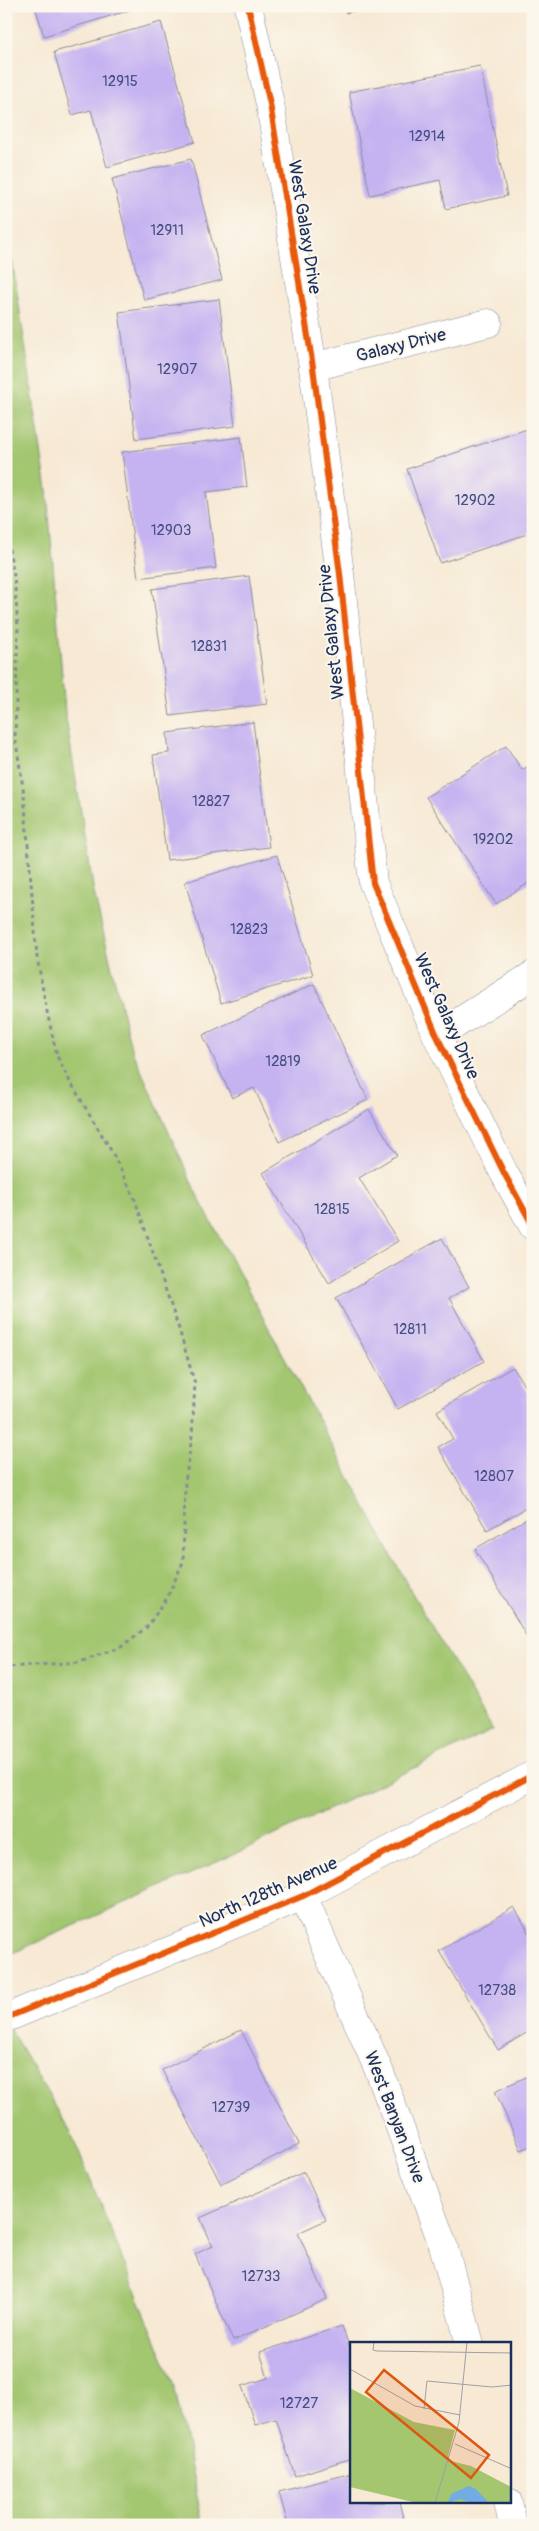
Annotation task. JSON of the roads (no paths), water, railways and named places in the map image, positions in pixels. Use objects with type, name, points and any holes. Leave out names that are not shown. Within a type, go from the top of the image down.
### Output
[{"type":"street","name":"West Galaxy Drive","points":[[248,6],[270,104],[314,367],[341,583],[373,883],[437,1036],[504,1173],[533,1226]]},
{"type":"street","name":"Galaxy Drive","points":[[314,367],[488,323]]},
{"type":"street","points":[[437,1036],[533,975]]},
{"type":"street","name":"North 128th Avenue","points":[[6,2018],[303,1896],[533,1775]]},
{"type":"street","name":"West Banyan Drive","points":[[303,1896],[380,2072],[443,2245],[469,2342]]},
{"type":"street","points":[[508,2504],[513,2525]]}]
